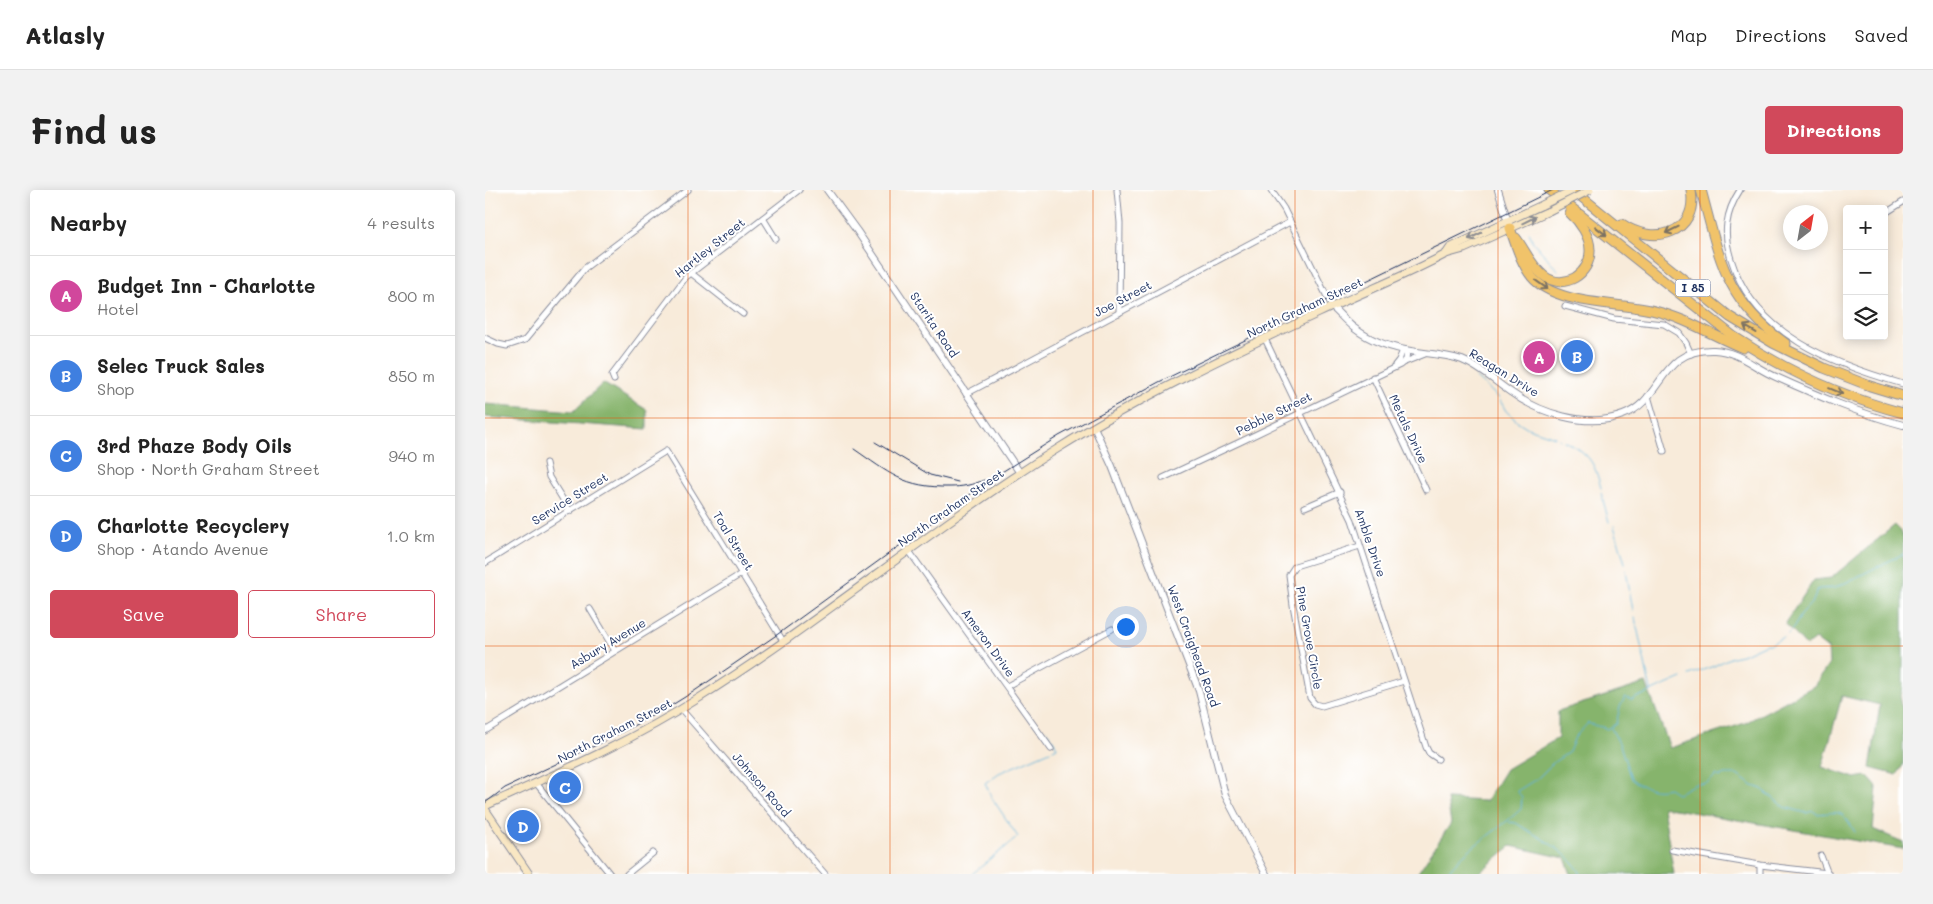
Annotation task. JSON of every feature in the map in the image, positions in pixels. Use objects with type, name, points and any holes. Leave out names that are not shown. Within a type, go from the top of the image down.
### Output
[{"type":"highway","points":[[1509,224],[1532,264],[1546,277],[1566,281],[1583,271],[1588,263],[1590,251],[1585,232],[1573,215],[1548,190]]},
{"type":"highway","name":"I 85","points":[[1548,190],[1733,336],[1758,353],[1827,387],[1857,399],[1903,413]]},
{"type":"highway","name":"I 85","points":[[1573,190],[1730,317],[1773,343],[1824,368],[1870,386],[1903,396]]},
{"type":"highway","points":[[1587,201],[1631,229],[1643,234],[1661,235],[1673,231],[1686,219],[1691,206],[1691,190]]},
{"type":"highway","points":[[1701,190],[1722,266],[1741,302],[1756,320],[1771,333],[1824,368]]},
{"type":"highway","points":[[1509,224],[1525,266],[1537,282],[1549,290],[1569,298],[1633,306],[1672,316],[1696,325],[1741,348],[1758,353]]},
{"type":"main road","name":"North Graham Street","points":[[485,807],[612,747],[681,709],[736,675],[1020,473],[1094,427],[1265,339],[1446,254],[1464,250],[1542,205],[1573,190]]},
{"type":"main road","name":"North Graham Street","points":[[1509,224],[1549,211],[1590,190]]},
{"type":"main road","points":[[485,807],[529,874]]},
{"type":"street","points":[[485,338],[497,344],[507,346],[525,340],[585,268],[688,190]]},
{"type":"street","name":"Hartley Street","points":[[614,380],[612,375],[681,283],[691,273],[799,190]]},
{"type":"street","name":"Starita Road","points":[[827,190],[857,231],[1020,473]]},
{"type":"street","points":[[1117,190],[1120,223],[1119,313]]},
{"type":"street","points":[[1271,190],[1332,307]]},
{"type":"street","points":[[1499,190],[1509,224]]},
{"type":"street","points":[[1739,190],[1728,215],[1725,229],[1726,242],[1738,277],[1759,310],[1778,329],[1809,348],[1863,371],[1903,384]]},
{"type":"street","points":[[1888,211],[1903,202]]},
{"type":"street","points":[[763,218],[776,239]]},
{"type":"street","name":"Joe Street","points":[[966,394],[1289,222]]},
{"type":"street","points":[[691,273],[743,314]]},
{"type":"street","points":[[1565,306],[1614,319],[1664,324],[1676,330],[1683,337],[1691,354]]},
{"type":"street","name":"Reagan Drive","points":[[1332,307],[1362,334],[1381,343],[1405,350],[1463,360],[1526,402],[1566,417],[1596,421],[1616,418],[1632,411],[1648,396],[1667,369],[1678,360],[1691,354],[1716,350],[1735,355],[1773,376],[1829,401],[1903,425]]},
{"type":"street","name":"Amble Drive","points":[[1265,339],[1340,492],[1360,546],[1429,754],[1438,759]]},
{"type":"street","points":[[1400,365],[1406,360],[1405,350]]},
{"type":"street","points":[[1393,367],[1405,350]]},
{"type":"street","name":"Pebble Street","points":[[1163,478],[1393,367],[1426,353]]},
{"type":"street","name":"Metals Drive","points":[[1373,377],[1426,490]]},
{"type":"street","points":[[1648,396],[1664,451]]},
{"type":"street","name":"West Craighead Road","points":[[1094,427],[1112,466],[1199,691],[1225,795],[1266,874]]},
{"type":"street","name":"Service Street","points":[[485,563],[666,451]]},
{"type":"street","name":"Toal Street","points":[[666,451],[783,641]]},
{"type":"street","points":[[546,463],[549,477],[570,511]]},
{"type":"street","points":[[1305,507],[1340,492]]},
{"type":"street","name":"Pine Grove Circle","points":[[1360,546],[1295,566],[1290,571],[1293,605],[1310,698],[1317,705],[1322,706],[1404,681]]},
{"type":"street","name":"Ameron Drive","points":[[909,551],[1051,748]]},
{"type":"street","name":"Asbury Avenue","points":[[485,731],[741,574]]},
{"type":"street","points":[[590,609],[615,651]]},
{"type":"street","points":[[1007,686],[1112,629]]},
{"type":"street","name":"Johnson Road","points":[[681,709],[825,874]]},
{"type":"street","points":[[536,783],[610,874]]},
{"type":"street","points":[[1672,850],[1828,874],[1821,856]]},
{"type":"street","points":[[627,874],[653,853]]},
{"type":"street","points":[[1760,865],[1760,874]]},
{"type":"green space","points":[[603,383],[647,410],[647,429],[485,417],[485,404],[574,411]]},
{"type":"green space","points":[[1895,525],[1901,531],[1903,538],[1903,687],[1900,701],[1903,711],[1903,765],[1897,775],[1870,768],[1880,705],[1842,696],[1822,767],[1855,778],[1867,776],[1877,787],[1873,829],[1903,842],[1903,849],[1663,807],[1674,874],[1571,874],[1565,858],[1511,846],[1478,874],[1417,874],[1451,823],[1447,799],[1486,801],[1506,769],[1558,738],[1558,711],[1646,683],[1670,748],[1745,723],[1814,686],[1829,664],[1828,649],[1815,639],[1806,646],[1785,623],[1814,580],[1831,578]]},
{"type":"waterway","points":[[1529,232],[1533,242],[1558,270]]},
{"type":"waterway","points":[[1551,285],[1561,287]]},
{"type":"waterway","points":[[1476,378],[1498,397],[1506,411],[1517,421],[1528,428],[1555,437]]},
{"type":"waterway","points":[[1564,441],[1585,454],[1593,464],[1601,488]]},
{"type":"waterway","points":[[1601,493],[1609,522]]},
{"type":"waterway","points":[[1614,526],[1625,563]]},
{"type":"waterway","points":[[1788,634],[1813,601],[1818,589],[1835,588],[1903,554]]},
{"type":"waterway","points":[[1626,570],[1633,611]]},
{"type":"waterway","points":[[1635,618],[1651,691]]},
{"type":"waterway","points":[[1689,675],[1766,644],[1771,644],[1783,637]]},
{"type":"waterway","points":[[1446,874],[1472,848],[1521,809],[1522,797],[1517,791],[1538,778],[1554,762],[1569,752],[1575,737],[1588,723],[1607,729],[1616,724],[1620,707],[1625,697],[1631,700],[1682,678]]},
{"type":"waterway","points":[[1611,728],[1620,745],[1631,779],[1644,786],[1654,789],[1669,788],[1678,794],[1693,785],[1707,783],[1716,775],[1719,777],[1737,775],[1753,786],[1762,789],[1784,807],[1806,813],[1813,811],[1817,814],[1840,814],[1847,819],[1855,832]]},
{"type":"waterway","points":[[1047,730],[1057,747],[1053,749]]},
{"type":"waterway","points":[[972,874],[1018,837],[992,798],[985,783],[999,773],[1050,751]]},
{"type":"waterway","points":[[1509,822],[1516,823],[1560,851],[1575,865],[1581,874]]},
{"type":"railway","points":[[485,803],[505,788],[605,741],[693,692],[778,634],[997,475],[1059,436],[1159,382],[1553,190]]},
{"type":"railway","points":[[875,442],[930,475],[958,482]]},
{"type":"railway","points":[[854,449],[888,472],[909,482],[921,485],[959,487],[984,480]]},
{"type":"place","name":"Selec Truck Sales","points":[[1577,356]]},
{"type":"place","name":"Budget Inn - Charlotte","points":[[1539,357]]},
{"type":"place","name":"3rd Phaze Body Oils","points":[[565,787]]},
{"type":"place","name":"Charlotte Recyclery","points":[[523,826]]}]
